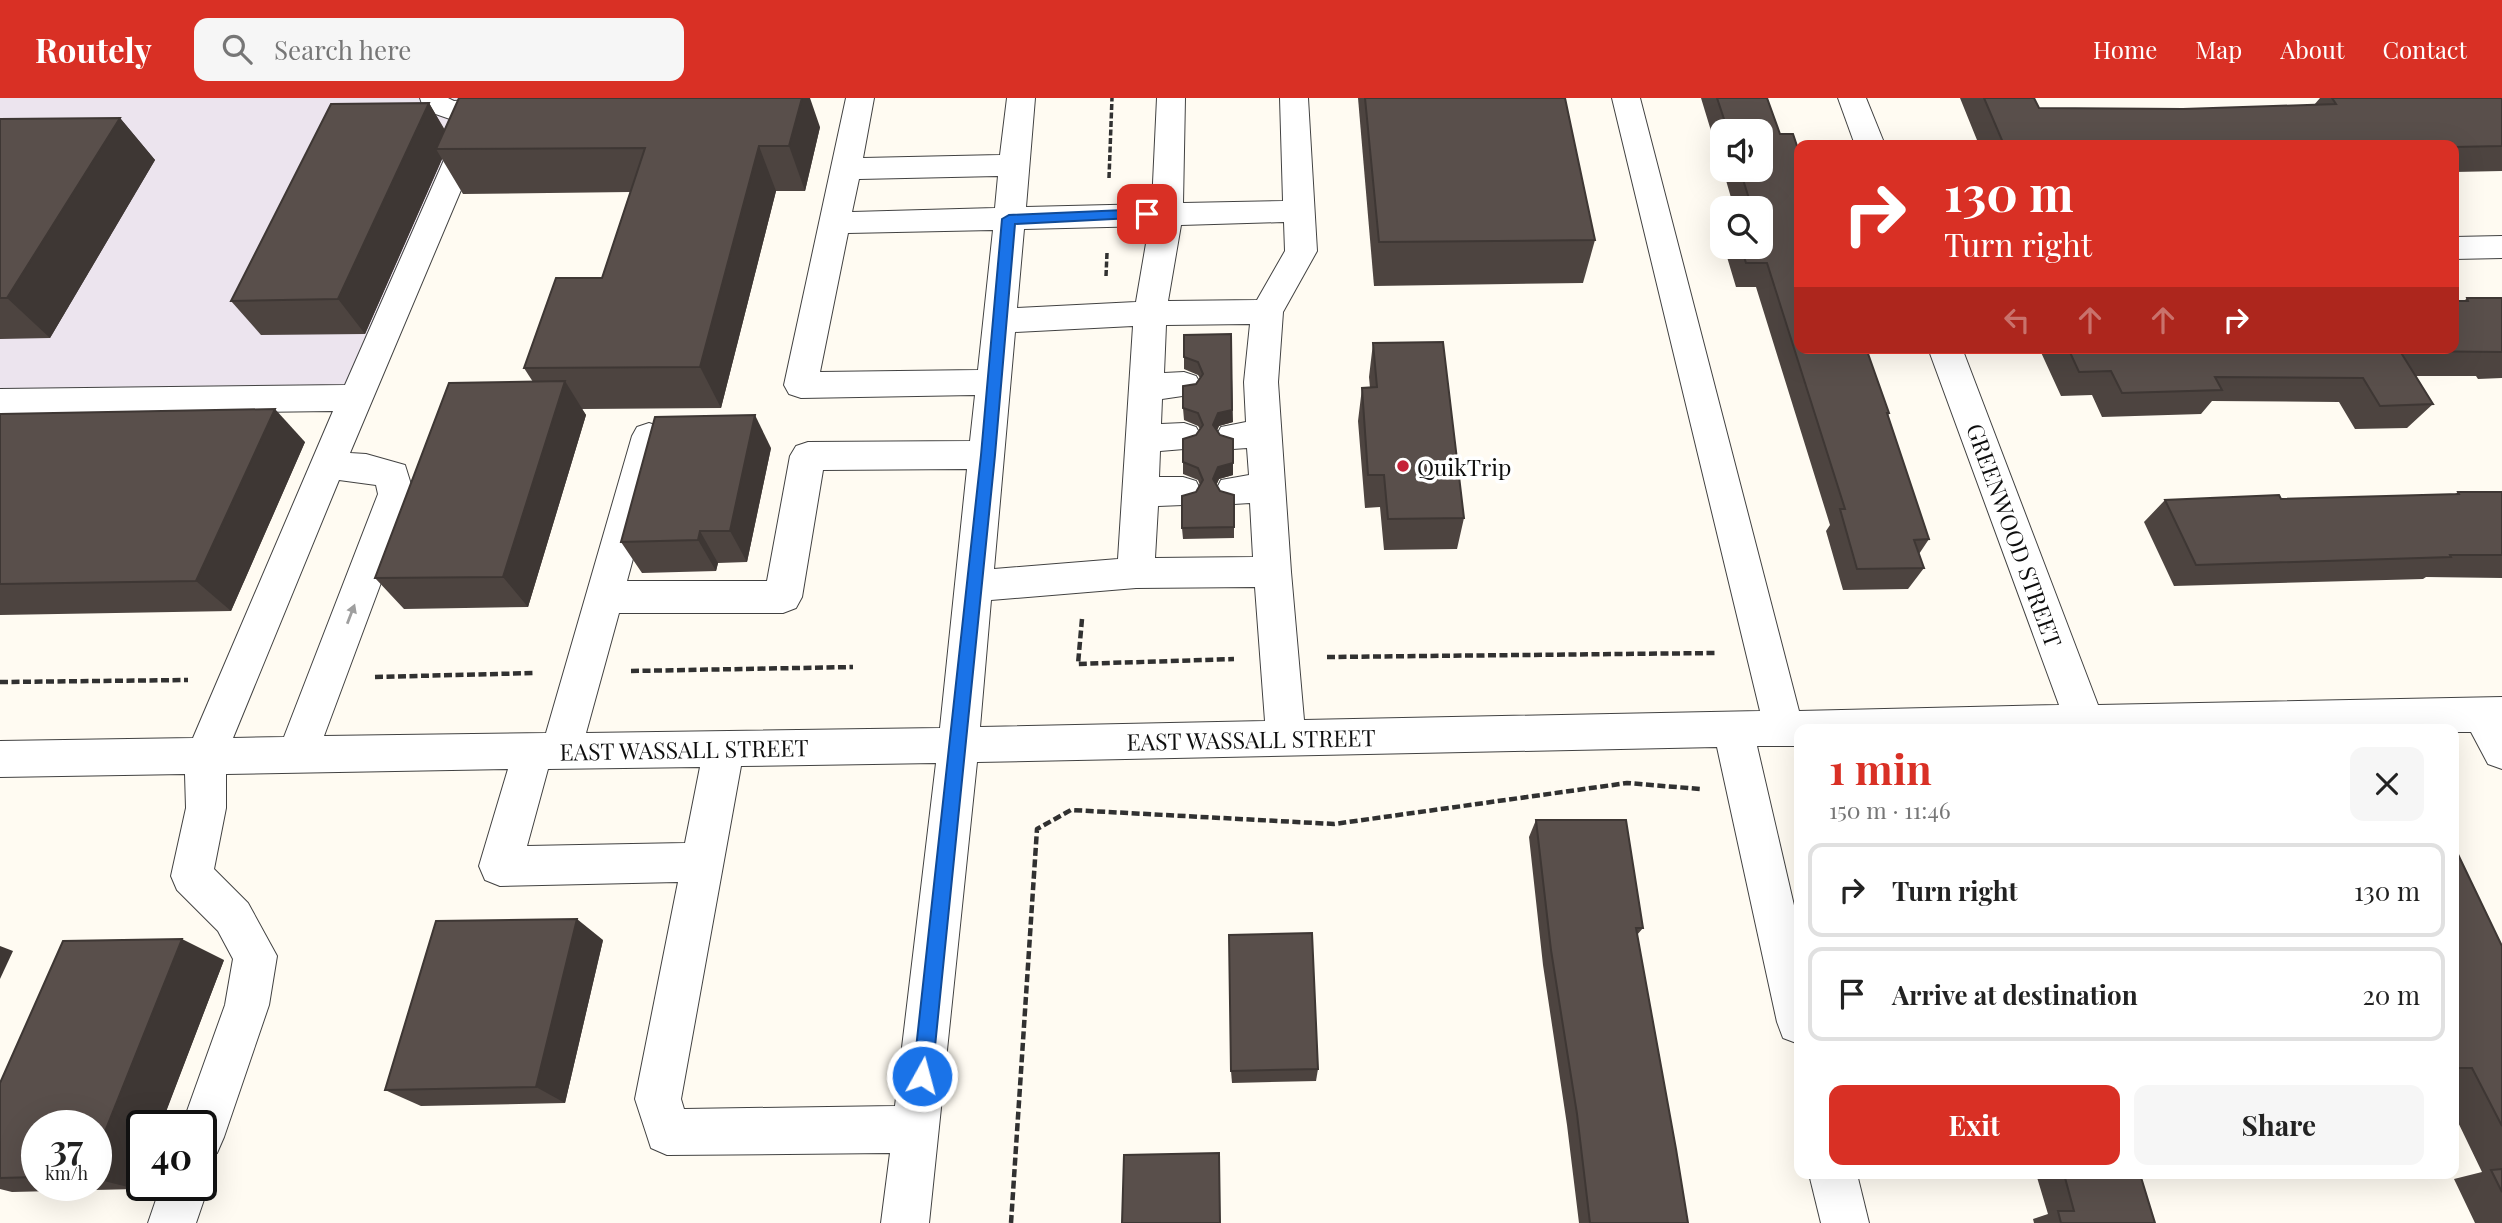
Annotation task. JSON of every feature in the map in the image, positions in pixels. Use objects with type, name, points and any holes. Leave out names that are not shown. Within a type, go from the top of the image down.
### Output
[{"type":"street","points":[[434,98],[434,103],[450,110],[483,104],[529,109]]},
{"type":"street","points":[[860,98],[801,385],[993,382]]},
{"type":"street","points":[[905,1223],[988,455],[1021,98]]},
{"type":"street","points":[[1136,573],[1150,313],[1167,213],[1171,98]]},
{"type":"street","points":[[1286,738],[1272,572],[1269,488],[1249,435],[1246,382],[1267,312],[1301,251],[1294,98]]},
{"type":"street","points":[[1626,98],[1784,728]]},
{"type":"street","points":[[1852,98],[1868,140]]},
{"type":"street","points":[[210,1110],[247,1005],[255,956],[233,917],[192,876],[206,808],[205,756],[483,104]]},
{"type":"street","points":[[846,169],[1014,165]]},
{"type":"street","points":[[835,223],[1299,211]]},
{"type":"street","points":[[2459,248],[2502,247]]},
{"type":"street","points":[[999,321],[1150,313],[1267,312]]},
{"type":"street","name":"GREENWOOD STREET","points":[[1947,354],[2085,722]]},
{"type":"street","points":[[1148,387],[1184,386]]},
{"type":"street","points":[[0,402],[356,398]]},
{"type":"street","points":[[649,436],[583,672],[500,866],[702,862]]},
{"type":"street","points":[[1145,438],[1184,436]]},
{"type":"street","points":[[605,597],[783,597],[808,456],[988,455]]},
{"type":"street","points":[[297,755],[396,494],[392,475],[366,468],[327,466]]},
{"type":"street","points":[[1234,489],[1269,488]]},
{"type":"street","points":[[1142,492],[1183,491]]},
{"type":"street","points":[[973,586],[1136,573],[1272,572]]},
{"type":"street","points":[[2492,714],[2502,751]]},
{"type":"street","name":"EAST WASSALL STREET","points":[[1985,724],[2492,714]]},
{"type":"street","name":"EAST WASSALL STREET","points":[[0,760],[958,745],[1794,728]]},
{"type":"street","points":[[1733,729],[1794,1000]]},
{"type":"street","points":[[724,748],[658,1099],[667,1132],[916,1129]]},
{"type":"street","points":[[1834,1179],[1844,1223]]},
{"type":"street","points":[[172,1223],[180,1201]]},
{"type":"path","points":[[326,678],[853,667]]},
{"type":"path","points":[[0,682],[238,679]]},
{"type":"path","points":[[1011,1223],[1037,829],[1071,810],[1334,824],[1627,783],[1747,793]]},
{"type":"shaded area","points":[[0,98],[486,98],[356,398],[0,402]]},
{"type":"building","points":[[459,98],[802,98],[789,146],[759,146],[700,367],[524,368],[556,278],[602,278],[645,148],[436,149]]},
{"type":"building","points":[[1365,98],[1565,98],[1595,240],[1379,242]]},
{"type":"building","points":[[1717,98],[1767,98],[1780,134],[1793,134],[1795,140],[1794,348],[1767,263],[1746,263],[1745,259],[1773,259],[1773,196],[1748,196],[1744,182],[1773,182],[1773,119],[1724,119]]},
{"type":"building","points":[[1984,98],[2034,98],[2039,108],[2183,109],[2336,104],[2332,98],[2502,98],[2502,146],[2459,147],[2459,140],[2002,140]]},
{"type":"building","points":[[429,103],[338,299],[231,301],[331,104]]},
{"type":"building","points":[[120,118],[7,298],[0,298],[0,119]]},
{"type":"building","points":[[2467,298],[2502,298],[2502,352],[2459,352],[2459,301],[2468,301]]},
{"type":"building","points":[[1231,334],[1232,410],[1218,413],[1213,425],[1220,435],[1233,439],[1233,463],[1218,467],[1213,479],[1220,491],[1234,495],[1234,527],[1182,528],[1182,496],[1196,492],[1203,480],[1198,468],[1183,462],[1183,439],[1196,435],[1203,425],[1198,413],[1183,408],[1183,386],[1196,384],[1203,374],[1198,362],[1184,357],[1184,335]]},
{"type":"building","points":[[1443,342],[1464,518],[1388,519],[1384,475],[1368,475],[1362,388],[1377,387],[1373,343]]},
{"type":"building","points":[[1796,354],[1868,354],[1929,539],[1914,540],[1924,568],[1857,569],[1840,509],[1845,509]]},
{"type":"building","points":[[2071,354],[2402,354],[2433,404],[2380,406],[2363,378],[2215,377],[2222,390],[2122,393],[2111,371],[2079,372]]},
{"type":"building","points":[[565,381],[503,577],[375,578],[449,383]]},
{"type":"building","points":[[275,409],[196,581],[0,584],[0,414]]},
{"type":"building","points":[[755,415],[730,531],[700,531],[698,540],[621,542],[655,417]]},
{"type":"building","points":[[2458,492],[2502,492],[2502,555],[2196,565],[2165,500],[2279,495],[2281,499],[2459,494]]},
{"type":"building","points":[[1536,820],[1626,820],[1643,928],[1636,928],[1688,1223],[1590,1223],[1577,1114],[1551,950]]},
{"type":"building","points":[[2459,856],[2502,946],[2502,1126],[2472,1068],[2459,1068]]},
{"type":"building","points":[[577,919],[536,1087],[385,1090],[436,921]]},
{"type":"building","points":[[1312,933],[1318,1069],[1231,1071],[1229,935]]},
{"type":"building","points":[[182,939],[112,1114],[112,1110],[21,1110],[21,1177],[0,1178],[0,1083],[63,941]]},
{"type":"building","points":[[1219,1153],[1220,1223],[1122,1223],[1124,1155]]},
{"type":"building","points":[[2502,1169],[2502,1192],[2491,1170]]},
{"type":"building","points":[[2065,1179],[2142,1179],[2155,1223],[2061,1223],[2058,1211],[2074,1211]]},
{"type":"place","name":"QuikTrip","points":[[1403,466]]},
{"type":"route","points":[[922,1076],[950,830],[1009,219],[1147,214]]}]
